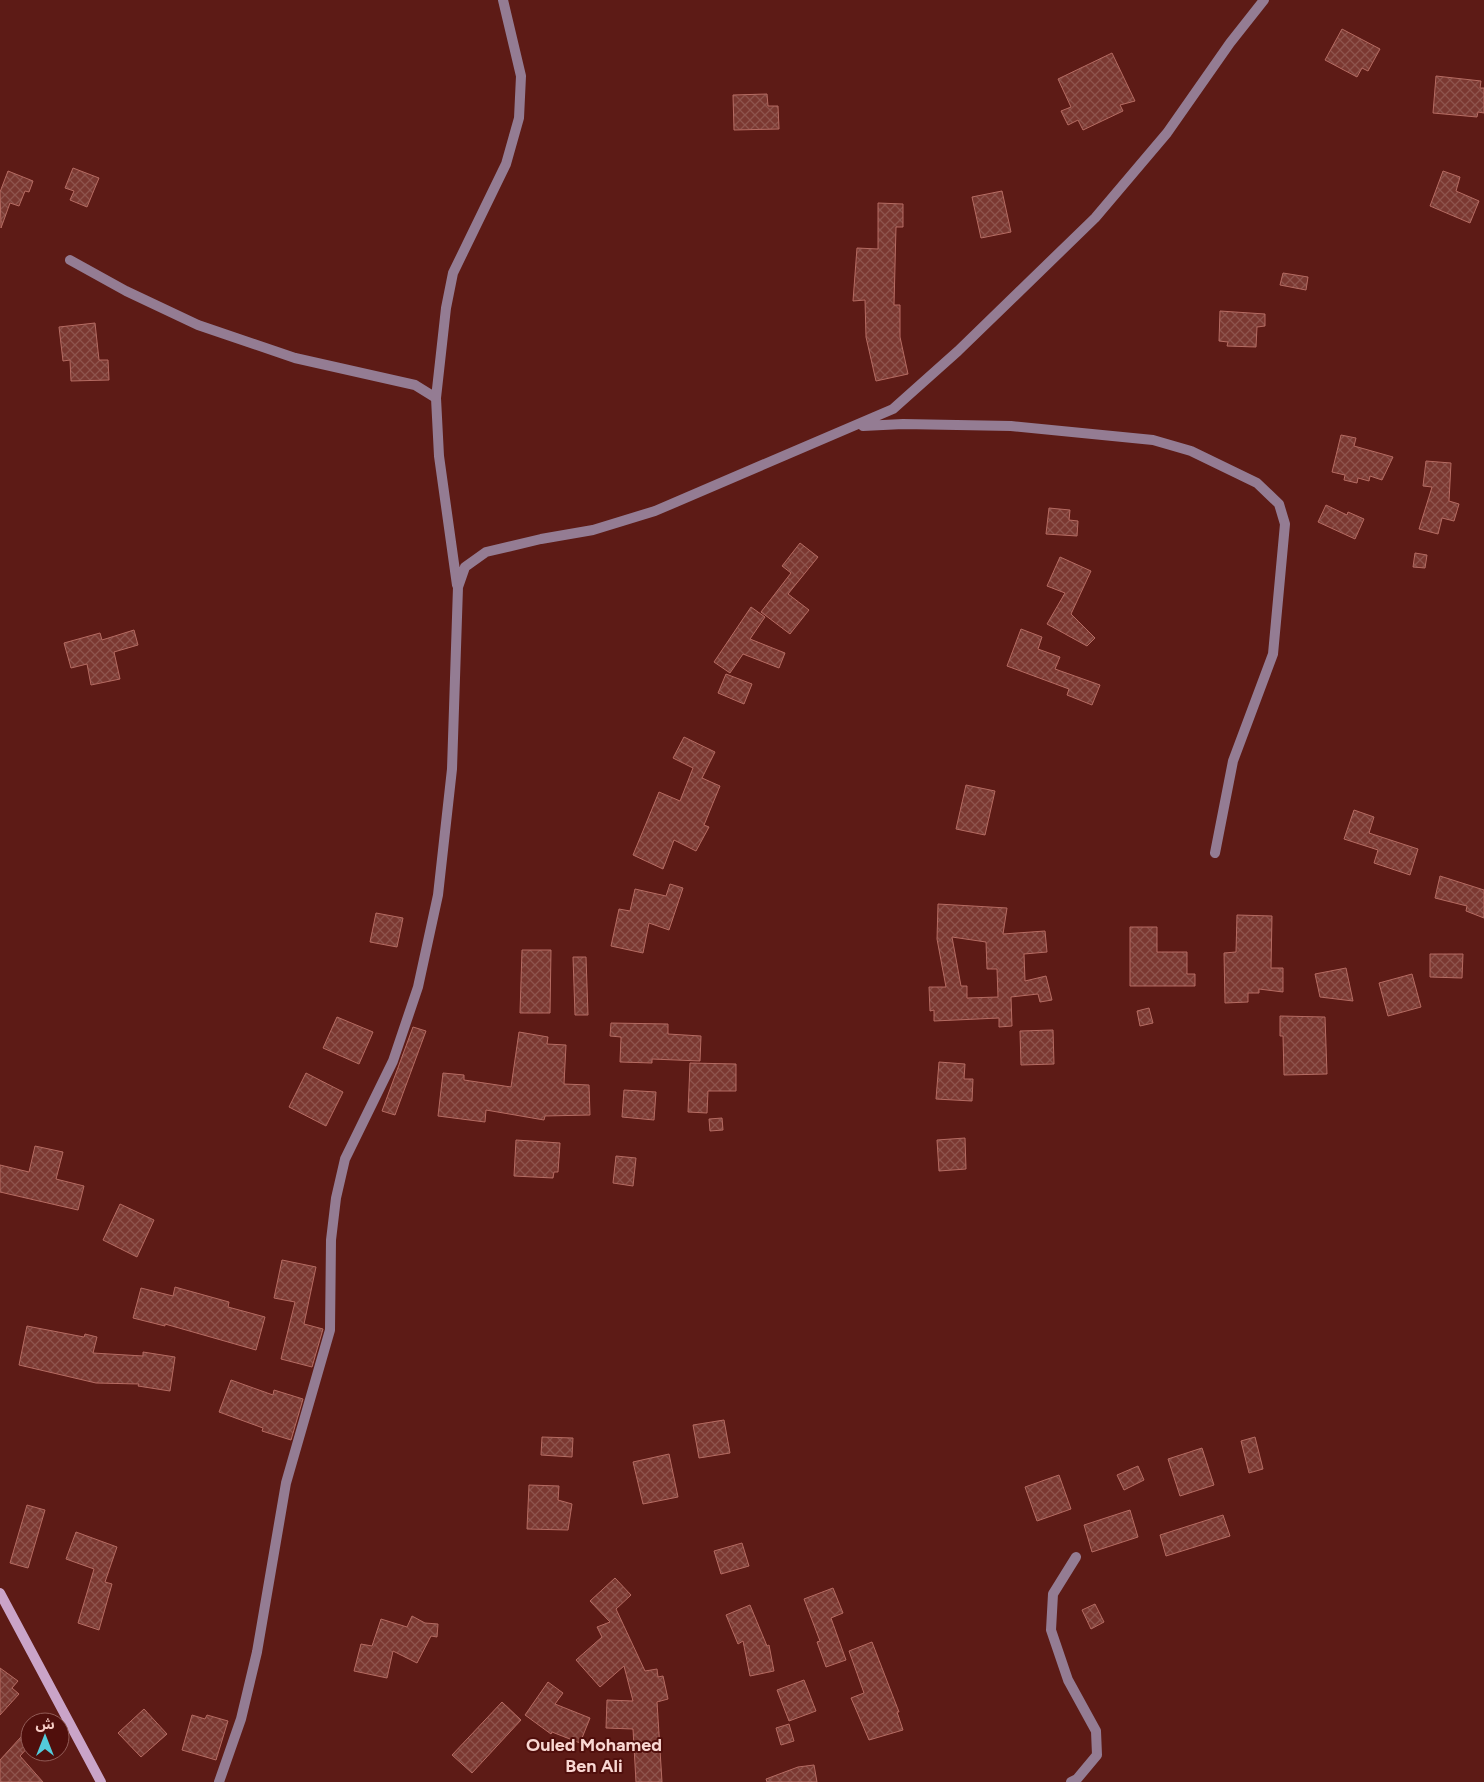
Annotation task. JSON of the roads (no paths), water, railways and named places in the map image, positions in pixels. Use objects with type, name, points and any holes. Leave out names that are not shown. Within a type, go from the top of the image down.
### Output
[{"type":"street","points":[[219,1782],[241,1719],[257,1652],[286,1483],[330,1330],[331,1240],[336,1198],[345,1159],[392,1061],[418,987],[438,895],[452,769],[458,587],[439,456],[436,398],[446,308],[453,273],[506,164],[519,118],[521,76],[502,0]]},
{"type":"street","points":[[458,587],[466,567],[486,552],[541,539],[593,530],[655,511],[893,409],[958,351],[1095,218],[1167,133],[1230,42],[1264,0]]},
{"type":"street","points":[[70,260],[126,291],[198,325],[304,361],[415,386],[436,398]]},
{"type":"street","points":[[857,426],[903,424],[1011,426],[1154,440],[1191,451],[1257,483],[1279,504],[1286,524],[1273,654],[1233,762],[1215,853]]},
{"type":"street","points":[[1071,1782],[1077,1779],[1097,1755],[1096,1731],[1068,1680],[1050,1630],[1053,1594],[1076,1557]]},
{"type":"street","points":[[0,1593],[101,1782]]},
{"type":"district","name":"Ouled Mohamed Ben Ali","points":[[594,1755]]}]
